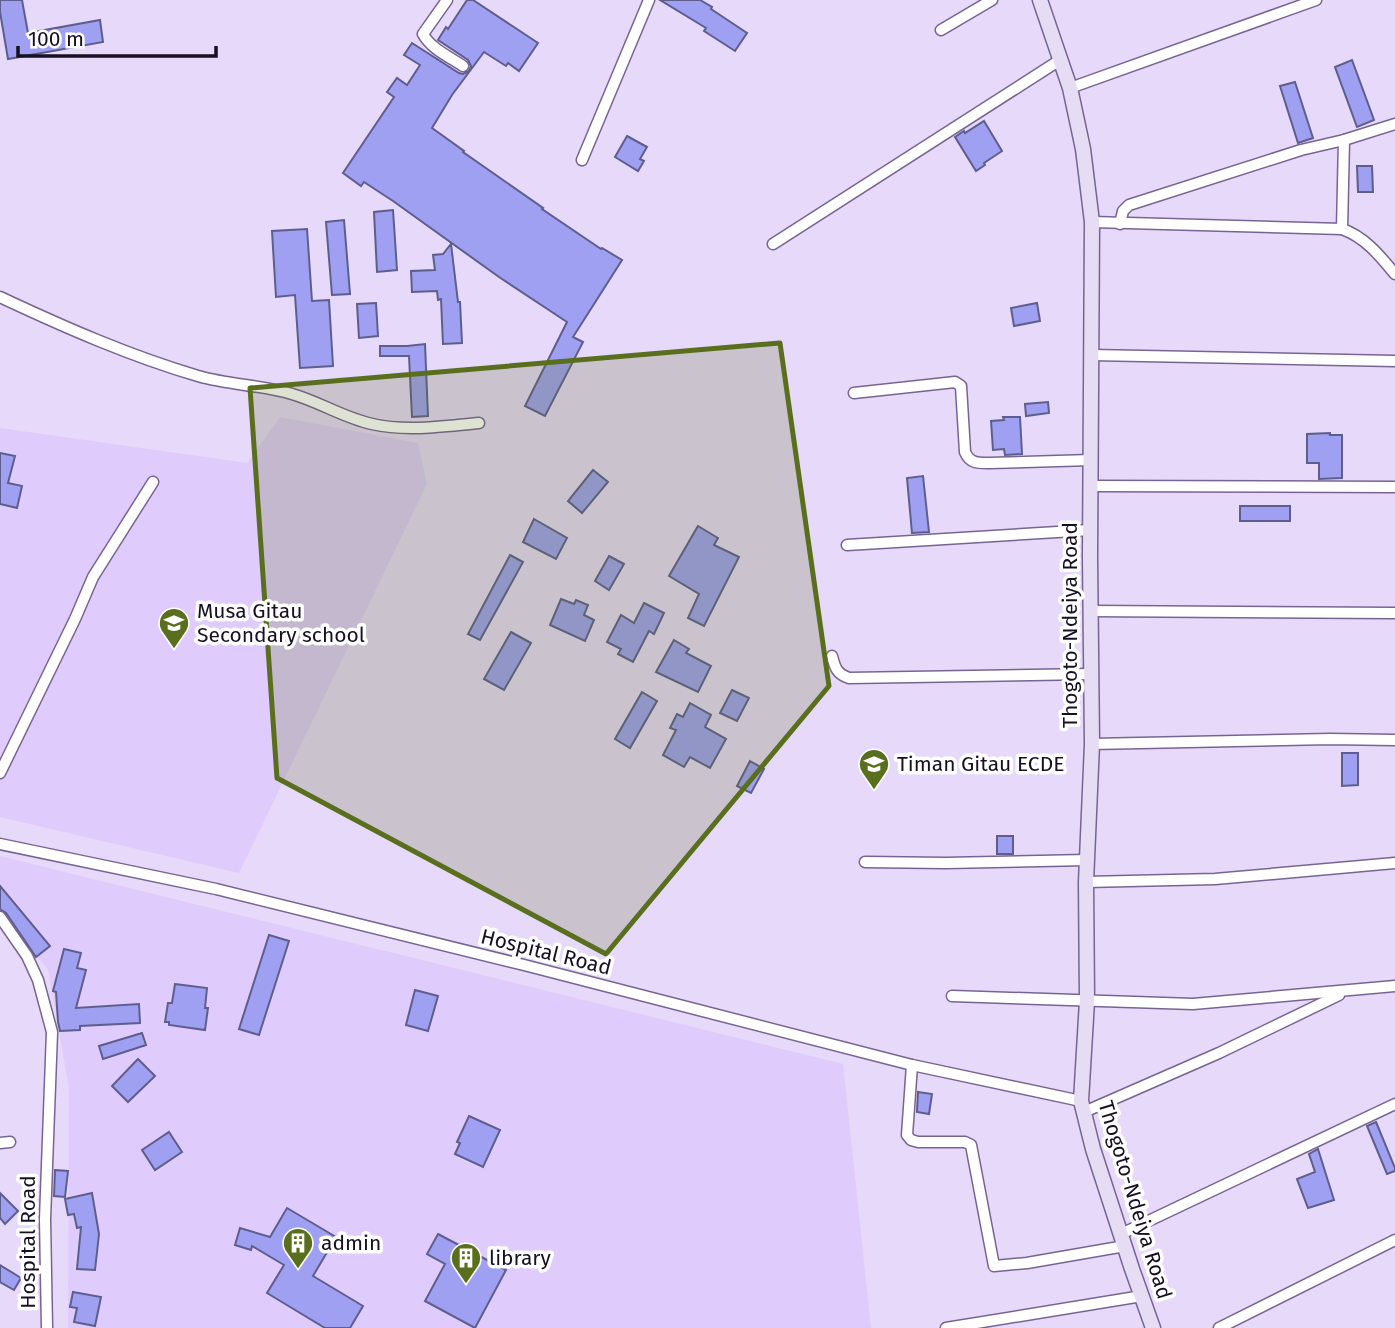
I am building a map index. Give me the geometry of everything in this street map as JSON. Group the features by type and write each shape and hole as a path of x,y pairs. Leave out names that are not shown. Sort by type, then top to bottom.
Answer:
{"main road":[{"name":"Thogoto-Ndeiya Road","path":"1040,0 1070,88 1083,149 1092,222 1092,744 1086,881 1087,1001 1082,1107 1093,1149 1153,1328"}],"street":[{"path":"447,0 423,34 432,46 463,66"},
{"path":"582,160 649,0"},
{"path":"941,30 992,0"},
{"path":"1070,88 1316,0"},
{"path":"773,243 1060,60"},
{"path":"1120,224 1123,211 1129,205 1301,150 1395,124"},
{"path":"1342,229 1344,139"},
{"path":"1092,222 1342,229 1366,242 1395,274"},
{"path":"0,297 71,330 200,377 293,395 370,424 390,428 418,428 479,423"},
{"path":"1091,355 1395,361"},
{"path":"854,393 955,382 961,386 965,452 971,461 990,463 1091,460"},
{"path":"0,773 93,576 153,482"},
{"path":"1090,486 1395,487"},
{"path":"847,545 1090,530"},
{"path":"1090,611 1395,613"},
{"path":"832,656 834,668 849,678 1090,674"},
{"path":"1092,744 1395,740"},
{"name":"Hospital Road","path":"0,844 216,889 1082,1107"},
{"path":"865,862 1087,860"},
{"path":"1086,881 1215,879 1395,863"},
{"name":"Hospital Road","path":"0,917 27,956 38,980 52,1032 45,1219 47,1328"},
{"path":"952,996 1194,1003 1395,986"},
{"path":"1082,1107 1219,1053 1348,991"},
{"path":"912,1065 907,1135 918,1142 965,1142 971,1145 994,1266 1027,1263 1123,1240 1395,1104"},
{"path":"1219,1328 1395,1240"},
{"path":"946,1328 1142,1296"}],"highlighted area":[{"path":"780,343 829,686 606,954 277,778 250,388"}],"shaded area":[{"name":"Musa Gitau Secondary school","path":"280,417 418,443 427,484 239,873 0,817 0,428 247,463"},
{"path":"0,856 843,1064 871,1328 68,1328 69,1088 48,969 0,913"}],"building":[{"path":"0,0 22,0 28,33 100,20 103,42 8,59"},
{"path":"467,0 473,0 538,43 519,71 484,52 452,95 432,128 542,209 622,260 573,337 583,342 545,416 525,406 567,322 393,201 364,182 361,186 343,173 394,97 387,92 397,78 407,85 420,65 404,55 412,43 459,73 469,71 471,66 468,60 438,40"},
{"path":"660,0 700,0 747,33 735,51 704,31 706,28"},
{"path":"1352,60 1374,120 1357,127 1335,67"},
{"path":"1295,82 1313,138 1298,143 1280,86"},
{"path":"984,121 1002,151 976,171 955,137"},
{"path":"627,136 647,147 640,159 644,161 638,171 615,157"},
{"path":"1357,166 1372,166 1373,192 1358,192"},
{"path":"393,210 397,270 377,272 374,212"},
{"path":"344,220 350,294 332,295 326,222"},
{"path":"307,229 312,301 329,300 333,366 300,368 295,295 276,297 272,231"},
{"path":"451,244 460,302 462,343 443,344 441,299 438,300 437,291 412,292 411,271 435,270 433,255 443,254"},
{"path":"376,303 378,336 359,338 357,304"},
{"path":"1037,303 1040,321 1014,326 1011,308"},
{"path":"425,344 428,416 412,417 409,356 380,356 380,346"},
{"path":"1048,402 1049,413 1026,416 1025,404"},
{"path":"1003,417 1020,417 1022,454 1005,455 1004,449 993,450 991,421 1004,420"},
{"path":"1307,434 1342,435 1342,478 1319,479 1319,463 1307,463"},
{"path":"0,453 15,456 8,483 22,486 17,508 0,504"},
{"path":"593,470 608,482 582,513 568,501"},
{"path":"923,476 929,532 912,533 907,478"},
{"path":"1240,506 1290,506 1290,521 1240,521"},
{"path":"534,519 567,538 556,559 523,542"},
{"path":"698,526 718,538 714,545 739,557 704,626 688,618 699,594 669,576"},
{"path":"510,555 523,562 480,640 468,634"},
{"path":"609,556 624,564 609,590 595,581"},
{"path":"561,599 574,604 576,600 588,605 584,615 594,620 585,641 550,625"},
{"path":"644,603 664,613 654,634 649,631 633,662 618,654 621,649 607,642 621,615 634,623"},
{"path":"511,632 531,643 504,690 484,679"},
{"path":"674,640 689,649 686,653 711,666 698,692 656,672"},
{"path":"732,690 749,698 737,721 720,713"},
{"path":"642,692 657,701 630,748 615,739"},
{"path":"690,703 711,715 705,727 726,739 710,768 690,757 684,767 663,755 676,730 670,728 677,714 683,717"},
{"path":"1342,753 1358,753 1358,785 1342,786"},
{"path":"750,761 764,769 751,793 737,786"},
{"path":"997,836 1013,836 1013,854 997,854"},
{"path":"0,886 50,946 36,957 6,913 0,909"},
{"path":"269,935 289,941 259,1035 239,1029"},
{"path":"64,949 81,953 77,968 86,970 76,1008 139,1004 140,1023 80,1026 80,1030 60,1031 56,992 53,991"},
{"path":"175,984 207,988 205,1030 169,1025 169,1022 165,1022"},
{"path":"415,990 438,996 428,1031 406,1025"},
{"path":"142,1033 146,1045 103,1059 99,1046"},
{"path":"138,1059 155,1076 128,1102 112,1086"},
{"path":"918,1092 932,1094 929,1114 917,1112"},
{"path":"469,1116 500,1130 483,1167 455,1154 460,1143 457,1142"},
{"path":"1376,1122 1395,1168 1395,1171 1387,1174 1367,1126"},
{"path":"169,1132 182,1152 155,1170 142,1150"},
{"path":"1318,1149 1334,1200 1308,1208 1297,1179 1315,1172 1309,1154"},
{"path":"55,1170 68,1171 65,1197 54,1196"},
{"path":"0,1193 18,1211 5,1224 0,1218"},
{"path":"92,1193 99,1234 95,1270 77,1269 81,1227 77,1228 74,1214 68,1215 65,1199"},
{"name":"admin","path":"287,1208 336,1237 313,1276 363,1306 350,1328 325,1328 267,1293 284,1265 252,1246 251,1250 235,1245 240,1228 270,1237"},
{"name":"library","path":"438,1234 506,1270 475,1328 425,1301 445,1264 427,1254"},
{"path":"0,1265 21,1278 14,1290 0,1282"},
{"path":"73,1292 101,1297 95,1326 74,1322 77,1308 70,1307"}],"place":[{"name":"Musa Gitau Secondary school","path":"174,650"},
{"name":"Timan Gitau ECDE","path":"874,791"},
{"name":"admin","path":"298,1270"},
{"name":"library","path":"466,1285"}]}
